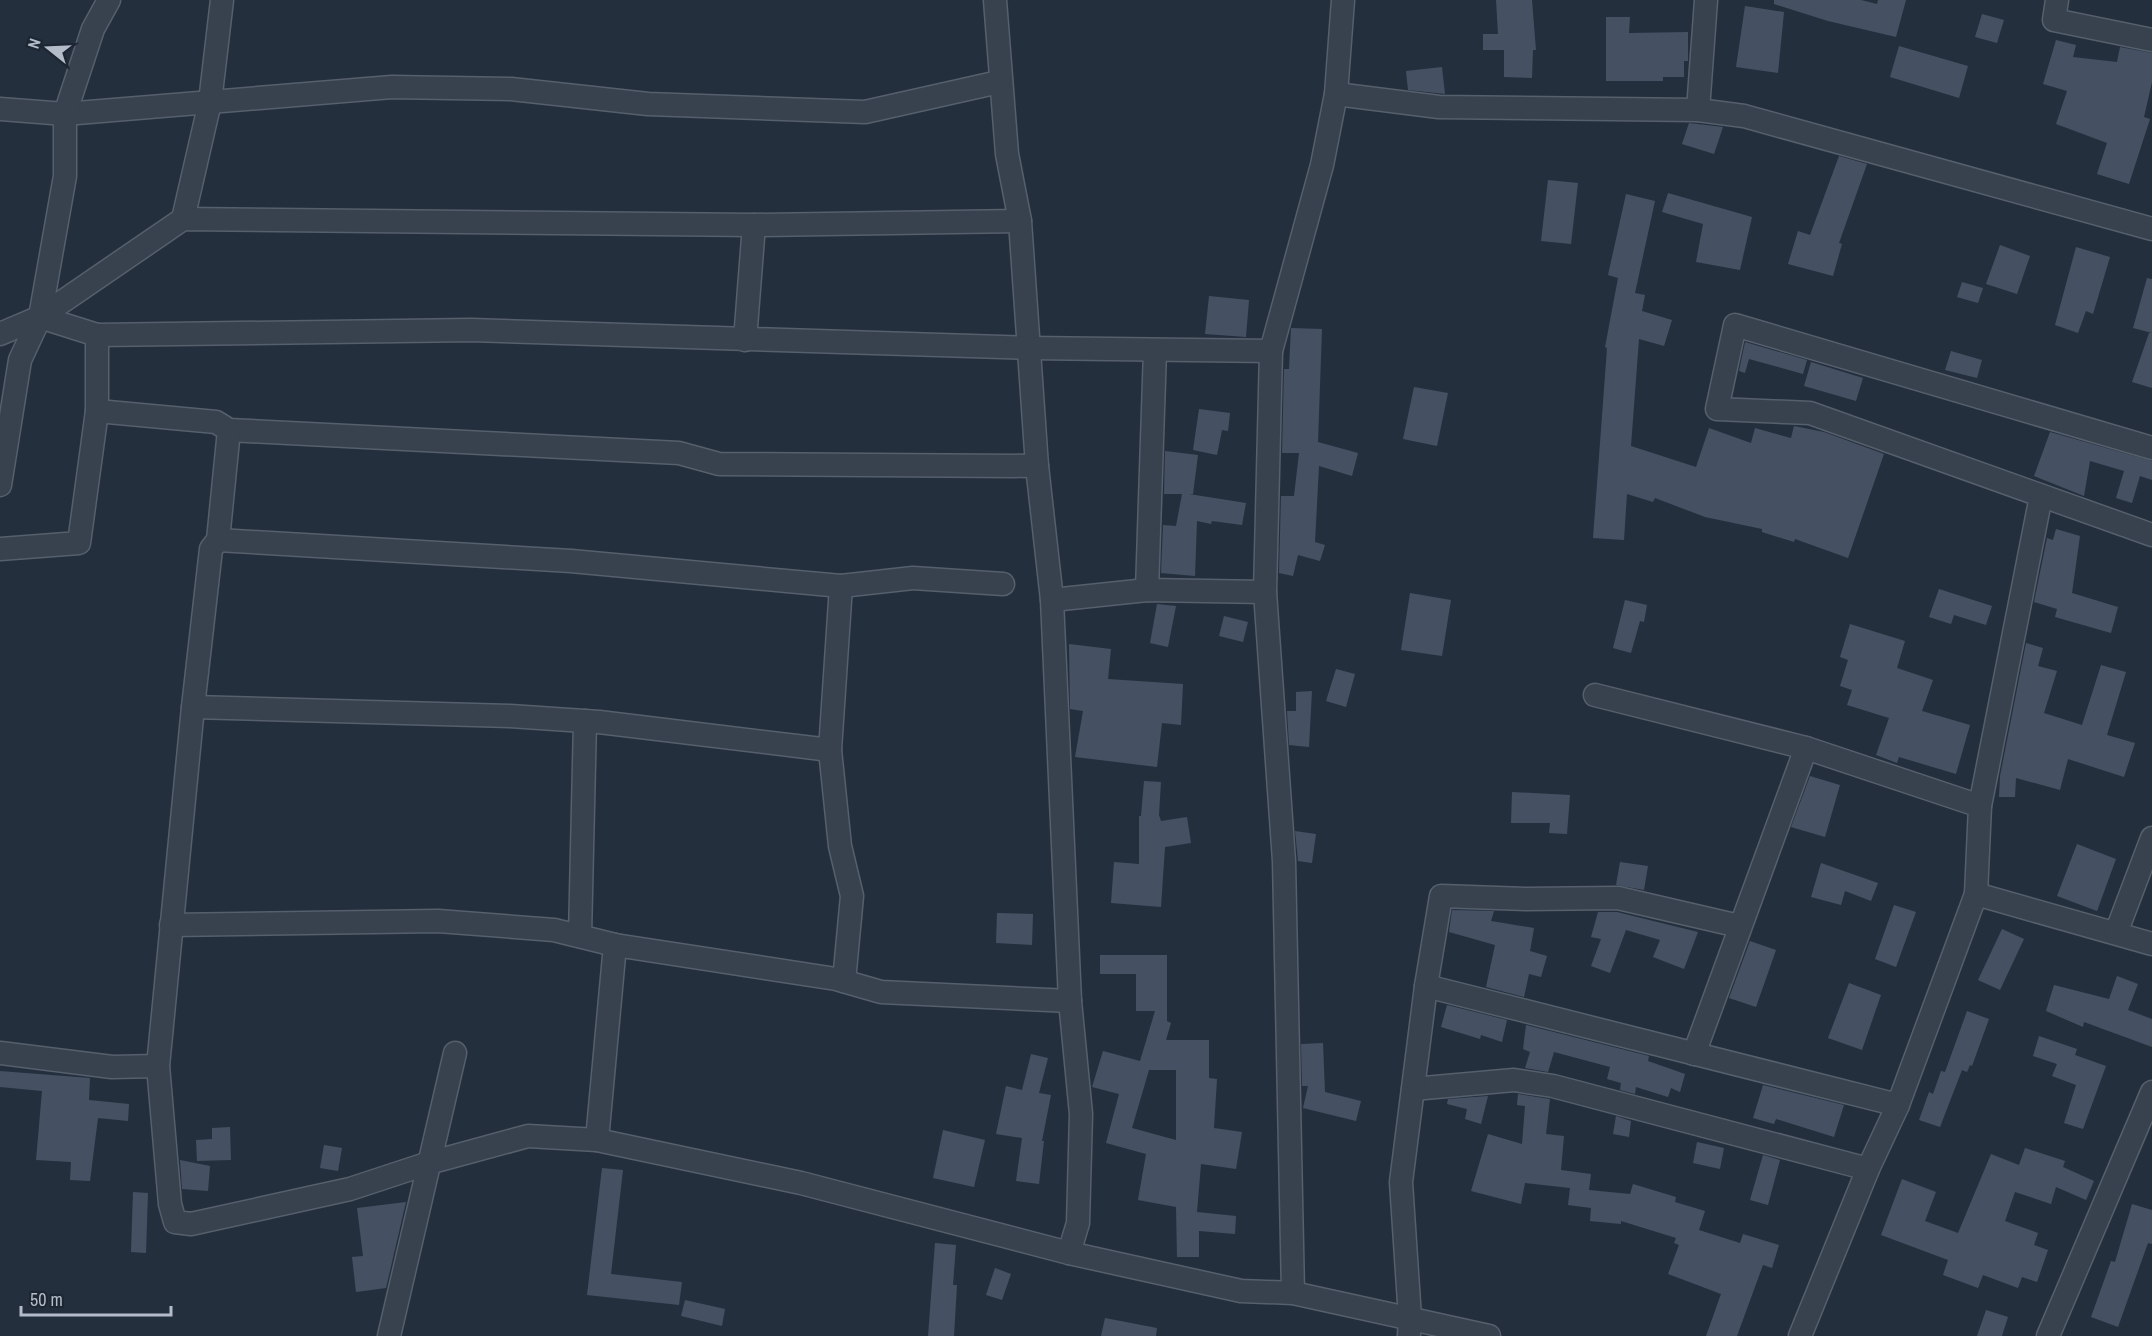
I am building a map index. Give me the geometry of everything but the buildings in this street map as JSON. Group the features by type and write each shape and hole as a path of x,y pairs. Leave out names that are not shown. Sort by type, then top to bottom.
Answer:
{"street":[{"path":"0,486 20,360 40,317 65,176 65,114 93,28 109,0"},
{"path":"183,219 210,102 222,0"},
{"path":"994,0 999,82 1007,154 1020,221 1037,466 1052,600 1070,1002 1081,1114 1078,1223 1069,1253"},
{"path":"1293,1293 1284,861 1265,592 1271,351 1322,165 1336,94 1342,0"},
{"path":"1698,110 1706,0"},
{"path":"2057,0 2054,20 2152,40"},
{"path":"0,109 65,114 392,87 487,88 648,104 865,112 999,82"},
{"path":"1336,94 1439,107 1698,110 1744,116 2152,230"},
{"path":"0,334 40,317 183,219 754,225 1020,221"},
{"path":"745,340 754,225"},
{"path":"40,317 98,336 471,330 1030,348 1271,351"},
{"path":"2152,448 1735,324 1717,409 1810,412 2152,535"},
{"path":"0,549 79,543 97,411 98,336"},
{"path":"1147,590 1155,350"},
{"path":"97,411 216,422 229,430 679,453 719,464 1037,466"},
{"path":"229,430 218,540 211,549 193,707 158,1066 170,1204 175,1222 191,1224 350,1189 429,1163 528,1136 597,1140 801,1183 1069,1253 1241,1291 1293,1293 1409,1327 1489,1336"},
{"path":"1800,1336 1868,1168 1898,1105 1976,894 1980,806 2041,496"},
{"path":"218,540 571,561 841,586 913,578 1003,584"},
{"path":"841,586 830,750 840,846 852,896 844,981"},
{"path":"1052,600 1147,590 1265,592"},
{"path":"1595,695 1806,748 1980,806"},
{"path":"193,707 585,721 830,750"},
{"path":"580,936 585,721"},
{"path":"1694,1054 1806,748"},
{"path":"2116,933 2152,837"},
{"path":"1976,894 2152,945"},
{"path":"1409,1327 1401,1182 1426,987 1441,896 1618,898 1739,926"},
{"path":"171,925 438,921 554,930 615,945 844,981 881,992 1070,1002"},
{"path":"597,1140 615,945"},
{"path":"1426,987 1898,1105"},
{"path":"0,1053 112,1067 158,1066"},
{"path":"389,1336 455,1053"},
{"path":"1413,1089 1514,1080 1553,1086 1868,1168"},
{"path":"2048,1336 2152,1092"}]}
